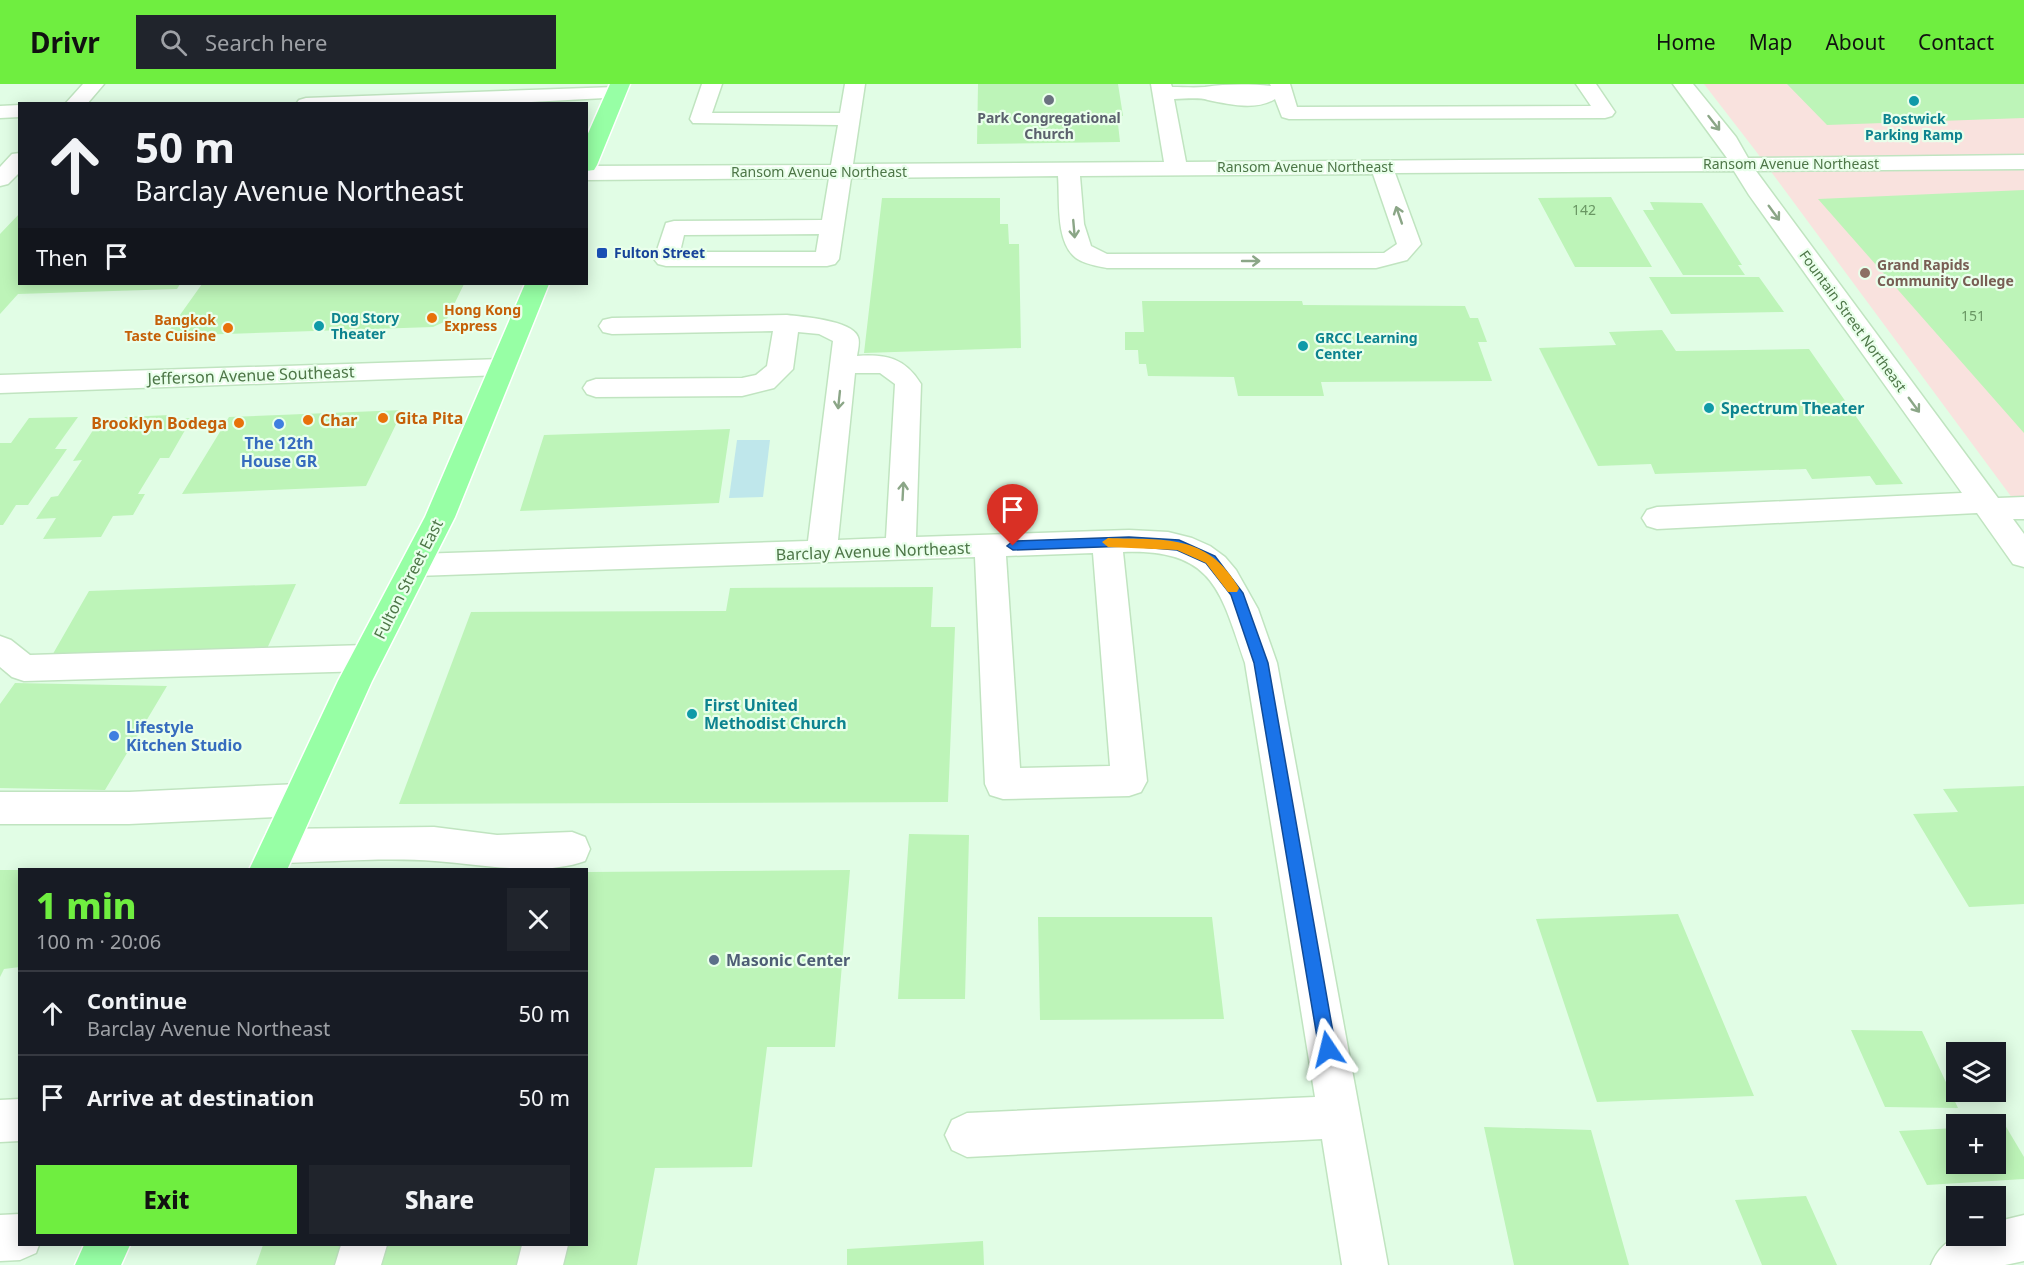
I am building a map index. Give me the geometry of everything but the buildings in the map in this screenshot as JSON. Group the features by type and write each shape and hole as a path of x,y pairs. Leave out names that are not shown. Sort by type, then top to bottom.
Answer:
{"main road":[{"path":"588,160 618,88"},
{"name":"Fulton Street East","path":"274,858 367,658 440,517 537,285"},
{"path":"98,1265 107,1246"}],"street":[{"path":"77,102 94,84"},
{"path":"325,102 338,84"},
{"path":"712,84 700,119 849,119"},
{"path":"832,227 674,228 666,259 827,259 855,84"},
{"path":"1176,168 1162,88 1210,93 1222,98 1261,99 1278,90 1289,113 1605,112 1586,84"},
{"name":"Fountain Street Northeast","path":"1683,84 1728,141 1757,190 2024,556"},
{"path":"344,102 618,88"},
{"path":"0,112 18,111"},
{"path":"0,179 18,161"},
{"name":"Ransom Avenue Northeast","path":"588,172 1069,171 1176,168 2024,162"},
{"path":"1069,171 1075,239 1082,250 1093,257 1107,261 1376,261 1392,259 1403,253 1409,244 1382,167"},
{"path":"596,388 742,387 765,382 780,369 787,323"},
{"path":"612,326 787,323 825,327 846,338 822,552"},
{"path":"843,365 882,364 902,372 908,384 900,550"},
{"name":"Jefferson Avenue Southeast","path":"0,384 502,367"},
{"path":"1658,518 1987,505 2024,508"},
{"path":"990,546 1003,784 1129,781 1107,542"},
{"name":"Barclay Avenue Northeast","path":"416,565 1107,542 1179,545 1210,560 1237,593 1261,663 1365,1265"},
{"path":"0,649 24,668 367,658"},
{"path":"0,808 129,808 299,800"},
{"path":"274,858 434,844 497,852 572,849"},
{"path":"967,1135 1339,1117"},
{"path":"0,1121 18,1120"},
{"path":"0,1238 18,1237"},
{"path":"1954,1265 1984,1247 2024,1239"},
{"path":"358,1265 364,1246"},
{"path":"540,1265 545,1246"}],"shaded area":[{"name":"Grand Rapids Community College","path":"1704,84 2024,84 2024,514 1755,150"},
{"path":"737,440 770,440 763,497 729,498"}],"slow traffic":[{"path":"1108,542 1129,541 1179,545 1210,560 1233,588"}],"place":[{"name":"Park Congregational Church","path":"1049,100"},
{"name":"Bostwick Parking Ramp","path":"1914,101"},
{"name":"Fulton Street","path":"602,253"},
{"name":"Grand Rapids Community College","path":"1865,273"},
{"name":"Hong Kong Express","path":"432,318"},
{"name":"Dog Story Theater","path":"319,326"},
{"name":"Bangkok Taste Cuisine","path":"228,328"},
{"name":"GRCC Learning Center","path":"1303,346"},
{"name":"Spectrum Theater","path":"1709,408"},
{"name":"Gita Pita","path":"383,418"},
{"name":"Char","path":"308,420"},
{"name":"Brooklyn Bodega","path":"239,423"},
{"name":"The 12th House GR","path":"279,424"},
{"name":"First United Methodist Church","path":"692,714"},
{"name":"Lifestyle Kitchen Studio","path":"114,736"},
{"name":"Masonic Center","path":"714,960"}],"route":[{"path":"1013,546 1129,541 1179,545 1210,560 1237,593 1261,663 1328,1049"}]}
